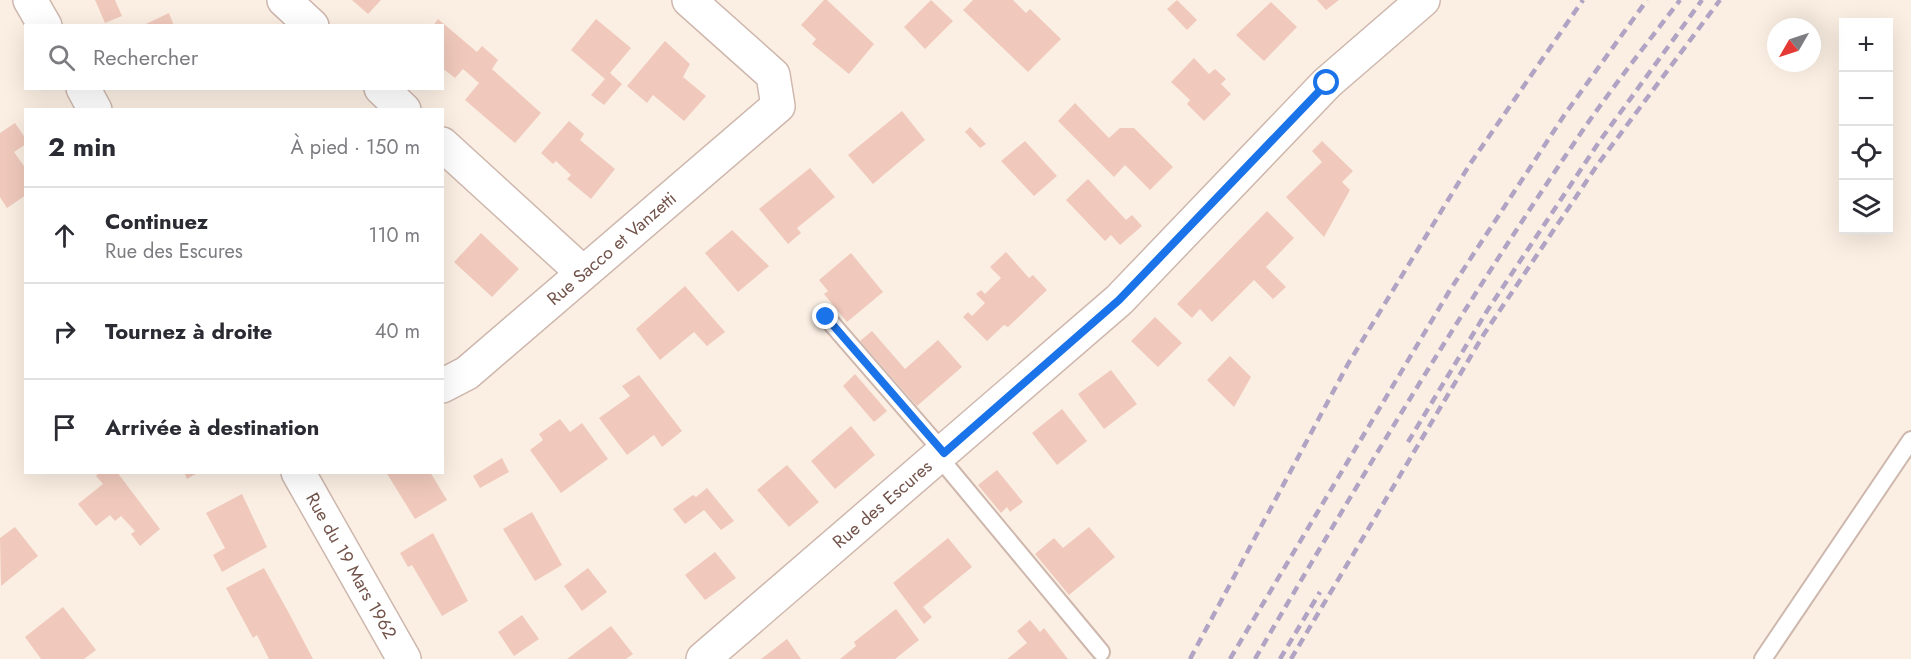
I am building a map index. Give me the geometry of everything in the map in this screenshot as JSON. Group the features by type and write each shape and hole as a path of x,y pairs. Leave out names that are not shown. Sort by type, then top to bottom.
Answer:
{"street":[{"path":"30,0 44,24"},
{"path":"284,0 310,24"},
{"name":"Rue Sacco et Vanzetti","path":"444,385 467,373 778,106 773,75 689,0"},
{"name":"Rue des Escures","path":"703,659 1119,300 1327,83 1423,0"},
{"path":"84,90 94,108"},
{"path":"383,90 402,108"},
{"path":"444,146 582,272"},
{"name":"Rue du 19 Mars 1962","path":"299,474 404,659"}],"lane":[{"path":"826,317 942,455 1101,652"},
{"path":"1763,659 1911,440"}],"building":[{"path":"95,0 115,0 122,16 105,23"},
{"path":"352,0 381,0 368,14"},
{"path":"824,0 827,0 874,44 849,74 812,44 816,39 801,25"},
{"path":"931,0 953,21 925,49 904,27"},
{"path":"973,0 1013,0 1026,13 1030,9 1061,39 1028,72 963,10"},
{"path":"1177,0 1197,20 1187,30 1167,9"},
{"path":"1317,0 1339,0 1326,10"},
{"path":"1271,2 1297,27 1264,61 1236,35"},
{"path":"169,13 173,24 146,24"},
{"path":"438,19 444,24 434,24"},
{"path":"596,19 631,48 610,73 622,84 604,105 591,95 605,79 571,50"},
{"path":"444,24 477,52 482,46 498,60 492,69 541,113 515,143 465,100 479,83 463,69 455,78 444,70"},
{"path":"665,41 690,64 683,77 706,96 684,121 653,95 647,103 627,86"},
{"path":"1194,58 1209,74 1215,69 1226,79 1221,84 1231,94 1204,121 1187,104 1190,100 1171,82"},
{"path":"1075,103 1109,138 1120,128 1134,128 1173,167 1150,190 1125,165 1114,177 1058,121"},
{"path":"902,111 925,140 873,184 848,155"},
{"path":"569,121 584,134 580,140 615,169 591,199 567,179 571,175 556,161 553,164 541,153"},
{"path":"15,123 24,136 24,145 14,152 24,166 24,196 7,208 0,197 0,133"},
{"path":"970,127 986,144 980,148 965,132"},
{"path":"1025,141 1057,176 1034,196 1001,161"},
{"path":"1322,141 1353,171 1342,182 1350,190 1324,237 1286,197 1322,162 1312,151"},
{"path":"810,168 835,197 797,228 801,233 788,244 759,209"},
{"path":"1088,179 1126,220 1132,215 1142,226 1120,245 1111,235 1105,241 1066,200"},
{"path":"1267,211 1294,238 1266,267 1286,287 1273,299 1254,280 1212,322 1200,309 1192,318 1177,304"},
{"path":"732,230 769,266 738,292 705,253"},
{"path":"481,233 519,269 492,297 454,262"},
{"path":"1006,252 1029,278 1033,275 1047,290 1008,327 1004,325 987,341 963,317 968,312 972,316 985,303 976,294 981,290 985,294 1001,278 990,267"},
{"path":"851,253 883,292 847,322 824,294 828,291 819,280"},
{"path":"685,286 725,332 707,346 694,332 660,360 636,329"},
{"path":"1155,317 1182,343 1158,367 1131,341"},
{"path":"872,331 905,369 938,340 962,367 917,406 860,341"},
{"path":"1230,356 1251,377 1234,407 1207,380"},
{"path":"1111,370 1137,404 1104,429 1078,394"},
{"path":"855,374 887,411 874,422 843,386"},
{"path":"639,375 682,431 662,447 654,435 627,455 599,418 630,396 622,386"},
{"path":"1062,409 1087,441 1057,465 1032,433"},
{"path":"560,419 570,432 582,423 608,459 561,493 530,450 543,440 539,434"},
{"path":"851,426 875,455 835,489 811,461"},
{"path":"502,458 509,472 480,488 473,476"},
{"path":"787,465 819,502 789,527 757,490"},
{"path":"997,470 1023,502 1010,512 1007,507 1001,513 978,485"},
{"path":"98,474 119,474 160,529 140,546 131,534 135,531 121,516 115,521 110,515 96,526 78,504 103,484 96,476"},
{"path":"185,474 196,474 187,479"},
{"path":"387,474 431,474 447,500 415,519"},
{"path":"707,488 734,521 721,530 704,510 685,524 673,509 693,495 696,497"},
{"path":"242,494 267,547 222,572 213,555 225,548 206,513"},
{"path":"532,512 562,565 535,581 503,529"},
{"path":"15,527 38,556 1,586 0,538"},
{"path":"1089,527 1115,557 1069,595 1035,554 1054,538 1063,548"},
{"path":"433,533 468,601 442,616 412,565 408,567 400,553"},
{"path":"948,538 972,567 923,607 932,617 924,624 893,583"},
{"path":"715,552 736,578 705,600 685,575"},
{"path":"264,568 313,659 269,659 257,635 253,638 226,588"},
{"path":"588,568 607,592 582,611 564,586"},
{"path":"63,607 96,650 84,659 41,659 25,637"},
{"path":"896,609 919,640 895,659 840,659 856,646 854,642"},
{"path":"522,615 539,639 514,656 498,632"},
{"path":"1030,620 1040,632 1044,628 1068,659 1007,659 1027,643 1017,631"},
{"path":"611,626 633,654 626,659 567,659"},
{"path":"787,639 801,659 761,659"}],"railway":[{"path":"1190,659 1348,364 1470,164 1583,0"},
{"path":"1230,659 1450,290 1565,114 1647,0"},
{"path":"1255,659 1374,457 1498,258 1585,127 1680,0"},
{"path":"1408,442 1487,311 1599,142 1702,0"},
{"path":"1291,659 1484,334 1598,164 1720,0"},
{"path":"1280,659 1320,592"}],"route":[{"path":"826,317 944,453 1119,300 1327,83"}]}
